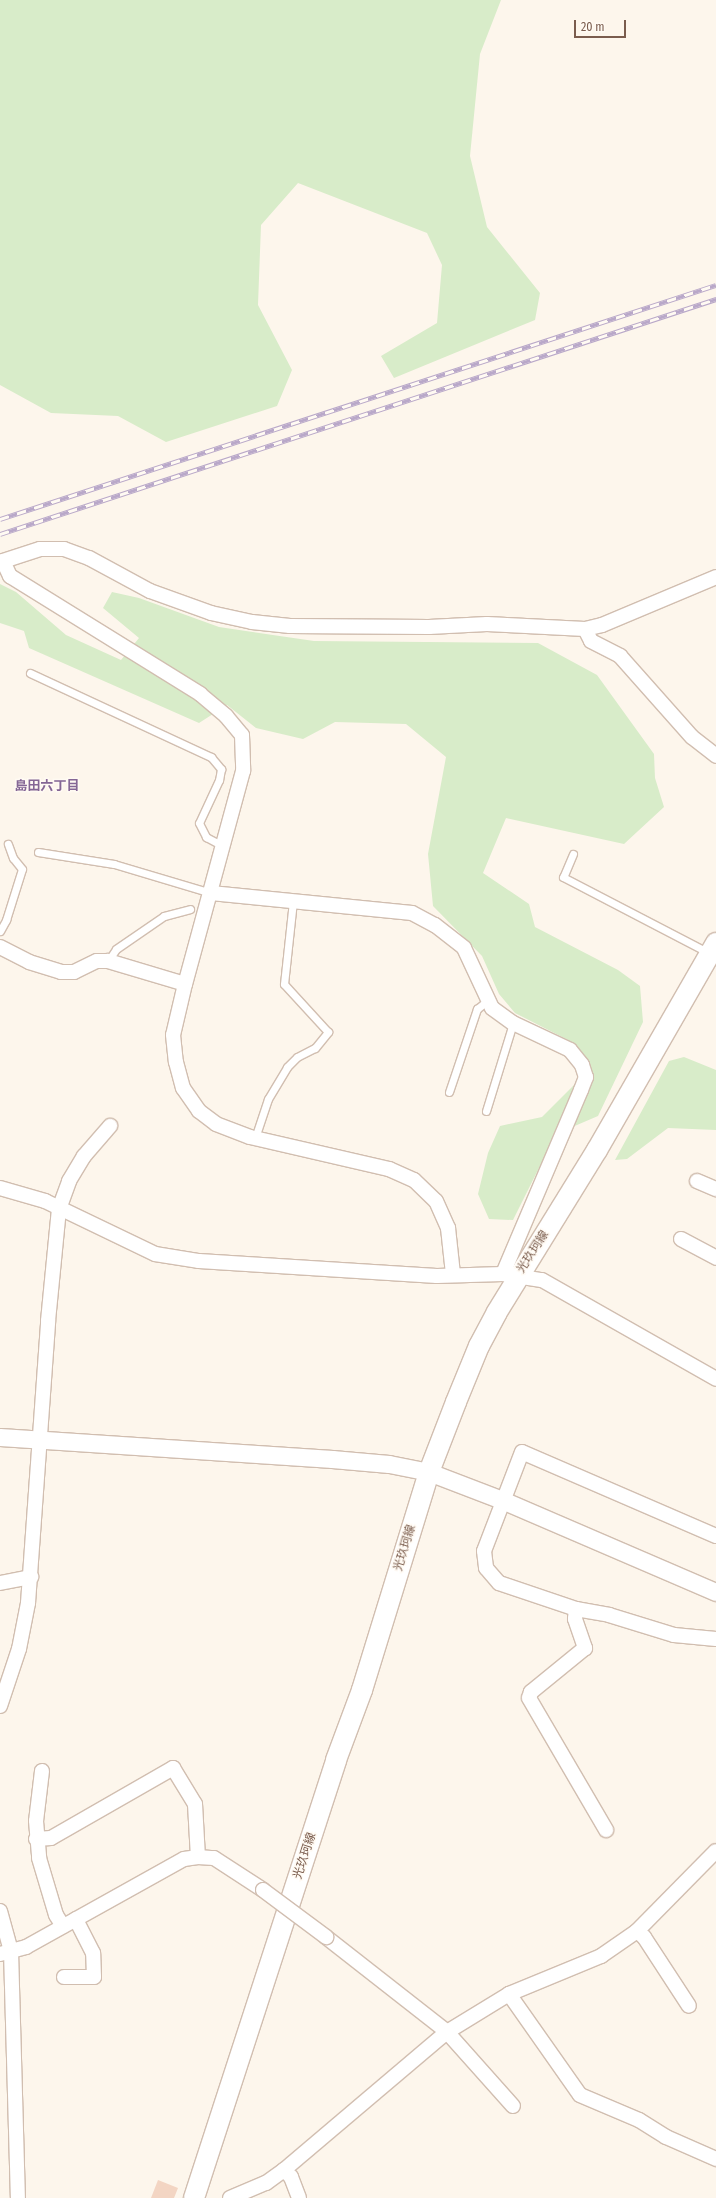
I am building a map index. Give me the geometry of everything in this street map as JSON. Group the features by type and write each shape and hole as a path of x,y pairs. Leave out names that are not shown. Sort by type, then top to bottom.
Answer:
{"main road":[{"name":"光玖珂線","path":"194,2198 336,1760 362,1690 429,1472 479,1346 510,1274 597,1150 713,948"}],"street":[{"path":"453,1274 448,1228 436,1201 414,1180 389,1168 255,1138 216,1124 199,1111 183,1088 176,1062 173,1035 185,984 243,771 242,735 200,694 10,576 1,561 40,549 64,549 89,558 150,591 212,613 252,622 290,626 429,627 486,624 585,629 602,625 716,577"},
{"path":"585,629 591,641 620,656 692,737 716,756"},
{"path":"210,893 412,913 435,925 464,948 492,1008 513,1023 570,1050 582,1065 586,1077 510,1274"},
{"path":"0,947 29,962 61,972 74,972 97,961 108,961 185,984"},
{"path":"0,1706 19,1649 31,1577 40,1440 59,1210 68,1181 84,1156 110,1126"},
{"path":"697,1181 716,1189"},
{"path":"0,1188 45,1200 59,1210 154,1254 199,1260 421,1275 510,1274 542,1280 716,1379"},
{"path":"681,1240 716,1258"},
{"path":"0,1437 390,1464 429,1472 502,1500 716,1592"},
{"path":"716,1536 522,1452 502,1500 484,1551 486,1568 499,1583 576,1609 609,1615 674,1634 716,1639"},
{"path":"0,1583 31,1577"},
{"path":"576,1609 575,1619 585,1648 531,1692 529,1698 606,1830"},
{"path":"36,1839 51,1838 173,1768 195,1804 198,1857"},
{"path":"42,1771 36,1839 39,1858 56,1915 63,1926"},
{"path":"230,2198 266,2183 284,2170 447,2032 509,1994 601,1956 637,1931 716,1851"},
{"path":"6,1952 26,1946 184,1859 198,1857 214,1858 263,1890 326,1937 447,2032 513,2106"},
{"path":"0,1911 6,1952 18,2198"},
{"path":"64,1977 94,1977 93,1953 76,1919"},
{"path":"637,1931 644,1937 689,2006"},
{"path":"509,1994 580,2095 639,2120 666,2137 716,2159"},
{"path":"284,2170 292,2177 299,2198"}],"lane":[{"path":"30,673 210,757 221,769 219,780 200,823 206,837 223,846"},
{"path":"0,931 6,920 22,869 13,858 8,844"},
{"path":"38,852 114,864 210,893"},
{"path":"573,854 563,877 713,948"},
{"path":"255,1138 268,1099 287,1067 297,1057 314,1048 328,1032 284,984 293,901"},
{"path":"108,961 116,949 164,916 190,909"},
{"path":"449,1092 477,1009 488,1000"},
{"path":"486,1111 513,1023"}],"green space":[{"path":"0,0 501,0 480,54 470,156 487,227 540,293 535,320 394,378 381,356 437,323 442,265 427,233 298,183 261,225 258,305 292,370 277,406 166,442 118,416 51,413 0,385"},
{"path":"0,584 16,592 66,635 121,660 139,638 103,608 112,592 139,598 219,627 314,641 538,643 597,675 654,754 655,778 664,807 624,844 506,818 483,873 529,904 535,927 618,970 640,986 643,1022 598,1116 556,1134 513,1220 489,1219 478,1194 488,1153 500,1126 542,1117 576,1083 586,1058 568,1040 515,1013 499,994 482,956 433,906 428,854 446,757 406,724 335,722 303,739 256,728 227,705 199,723 29,648 24,631 0,623"},
{"path":"684,1057 716,1070 716,1130 668,1128 627,1159 615,1160 669,1061"}],"building":[{"path":"158,2180 178,2188 174,2198 151,2198"}],"railway":[{"path":"0,519 716,285"},
{"path":"0,534 716,299"}],"district":[{"name":"島田六丁目","path":"47,786"}]}
